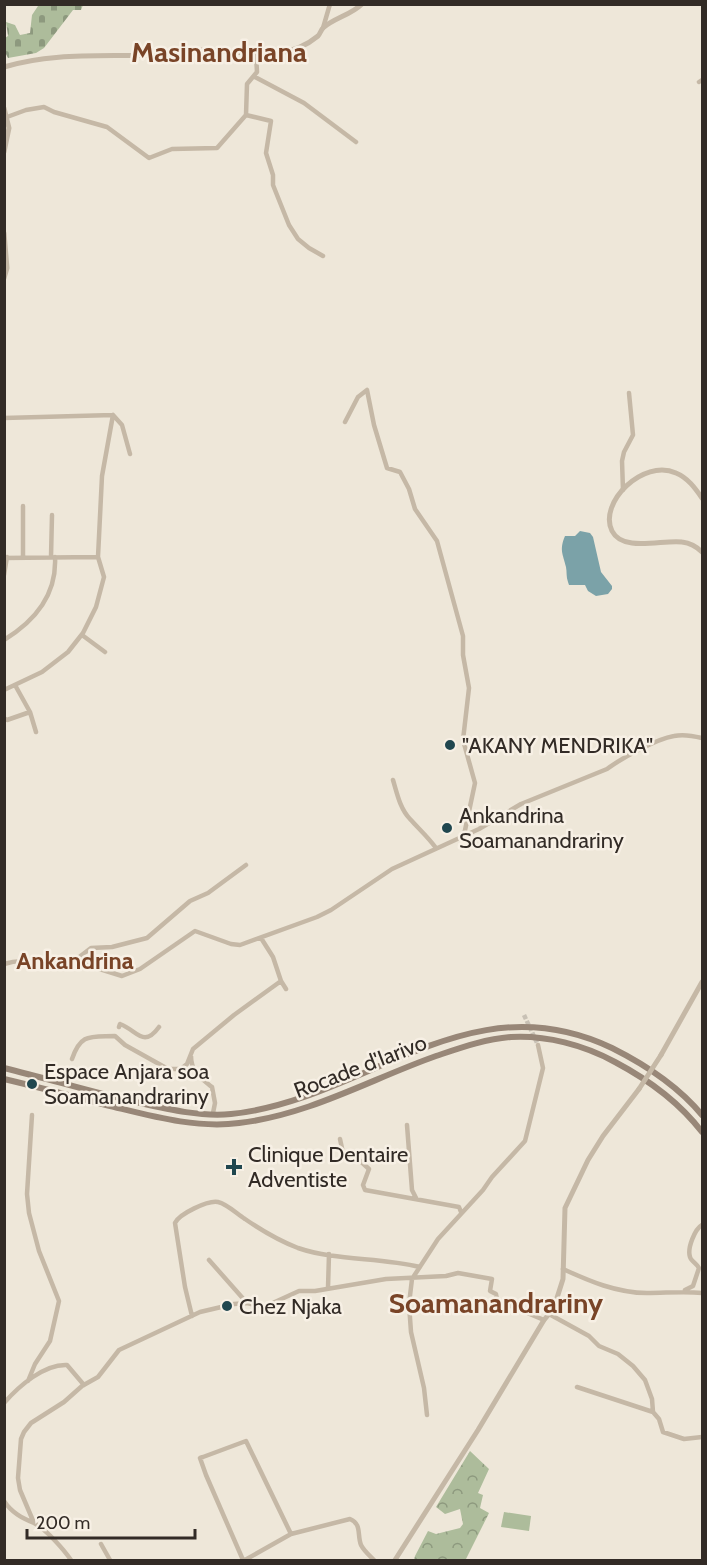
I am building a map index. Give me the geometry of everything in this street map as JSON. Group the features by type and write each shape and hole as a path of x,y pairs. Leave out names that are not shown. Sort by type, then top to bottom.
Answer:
{"main road":[{"name":"Rocade d'Iarivo","path":"4,1068 164,1108 213,1113 251,1111 314,1094 442,1041 484,1030 513,1026 555,1029 603,1044 632,1058 663,1078 684,1095 702,1115"},
{"name":"Rocade d'Iarivo","path":"4,1079 176,1121 237,1124 274,1117 312,1106 391,1073 461,1048 494,1039 528,1037 567,1043 591,1050 629,1070 672,1100 702,1132"}],"street":[{"path":"4,67 58,56 161,55 198,50 271,55 287,51 319,35 330,4"},
{"path":"323,28 356,10 362,4"},
{"path":"7,117 26,110 44,107 54,112 107,126 149,158 171,149 217,148 246,115 247,84 257,72 256,55"},
{"path":"255,77 304,103 356,142"},
{"path":"4,108 9,128 4,152"},
{"path":"246,115 271,121 266,153 273,175 273,185 289,225 298,239 323,256"},
{"path":"4,233 6,274 4,278"},
{"path":"345,422 358,397 367,390 387,468 400,472 415,508 437,541 443,559 463,636 464,664 468,676 468,700 463,733 475,783 464,835"},
{"path":"622,490 622,461 633,435 629,393"},
{"path":"4,418 113,415 123,426 130,454"},
{"path":"4,690 42,672 68,652 89,623 104,583 104,573 98,558 102,476 113,415"},
{"path":"702,498 688,480 675,472 656,469 634,478 622,490 614,503 610,518 611,530 620,539 629,543 683,542 702,552"},
{"path":"23,506 23,557"},
{"path":"4,640 29,622 46,600 54,579 52,515"},
{"path":"4,575 6,557 98,558"},
{"path":"82,635 105,652"},
{"path":"15,686 30,712 36,732"},
{"path":"4,718 7,720 30,712"},
{"path":"74,961 122,976 140,969 195,931 240,945 261,938 332,910 392,869 479,829 521,804 607,769 618,761 662,740 675,735 702,738"},
{"path":"393,780 399,801 409,818 425,833 436,848"},
{"path":"4,964 31,960 60,964 74,961 91,948 112,947 147,938 190,901 208,893 246,865"},
{"path":"261,938 273,957 286,989"},
{"path":"72,1059 78,1044 91,1037 115,1036 125,1045 168,1069 181,1069 187,1064 193,1049 234,1015 281,981"},
{"path":"395,1560 467,1448 549,1314 552,1304 556,1302 563,1279 565,1208 588,1160 661,1056 702,982"},
{"path":"119,1027 120,1024 124,1025 138,1036 146,1037 154,1034 159,1027"},
{"path":"427,1414 424,1388 411,1332 409,1304 412,1279 438,1239 525,1142 543,1068 538,1045"},
{"path":"191,1053 191,1065 196,1074 213,1087 215,1103 213,1113"},
{"path":"28,1381 35,1364 50,1341 59,1301 39,1251 29,1213 27,1187 32,1115"},
{"path":"407,1125 412,1190 416,1198"},
{"path":"340,1139 343,1153 358,1159 369,1170 363,1185 365,1190 459,1207 462,1209 461,1214"},
{"path":"192,1316 175,1223 179,1216 188,1211 215,1202 220,1202 246,1220 289,1244 305,1250 420,1267"},
{"path":"679,1292 691,1288 696,1277 699,1265 691,1259 690,1255 694,1232 702,1225"},
{"path":"328,1288 329,1254"},
{"path":"209,1260 247,1303"},
{"path":"562,1268 591,1282 621,1290 645,1293 702,1293"},
{"path":"71,1560 55,1541 34,1523 20,1490 18,1478 21,1439 31,1424 103,1372 119,1350 192,1316 227,1305 247,1303 264,1307 293,1293 386,1279 446,1276 463,1272 492,1279 490,1292 496,1294 497,1300 544,1320"},
{"path":"549,1314 589,1336 599,1346 618,1354 633,1366 645,1380 649,1389 652,1412"},
{"path":"4,1403 28,1381 53,1367 64,1365 70,1368 84,1385"},
{"path":"577,1387 652,1412 659,1419 663,1432 684,1439 702,1437"},
{"path":"291,1534 246,1441 200,1458 244,1560 291,1534 353,1520 360,1532 361,1545 374,1560"},
{"path":"4,1501 9,1509 28,1522 34,1523"},
{"path":"101,1544 110,1560"}],"green space":[{"path":"37,5 83,5 81,10 73,10 44,48 36,53 8,58 5,52 5,38 8,36 6,22 15,25 20,35 30,33 32,15"},
{"path":"470,1451 489,1469 478,1493 483,1495 480,1508 489,1513 466,1559 470,1560 414,1560 428,1531 436,1534 460,1528 463,1524 460,1509 445,1514 436,1507"},
{"path":"504,1512 531,1516 529,1531 501,1527"}],"water":[{"path":"580,531 590,533 593,537 601,572 612,586 608,594 596,596 588,591 585,585 569,585 562,545 565,536 575,536"}],"tunnel":[{"path":"524,1015 538,1045"}],"place":[{"name":"\"AKANY MENDRIKA\"","path":"450,745"},
{"name":"Ankandrina Soamanandrariny","path":"447,828"},
{"name":"Espace Anjara soa Soamanandrariny","path":"32,1084"},
{"name":"Clinique Dentaire Adventiste","path":"234,1167"},
{"name":"Chez Njaka","path":"227,1306"}],"district":[{"name":"Masinandriana","path":"219,52"},
{"name":"Ankandrina","path":"75,961"},
{"name":"Soamanandrariny","path":"496,1303"}]}
